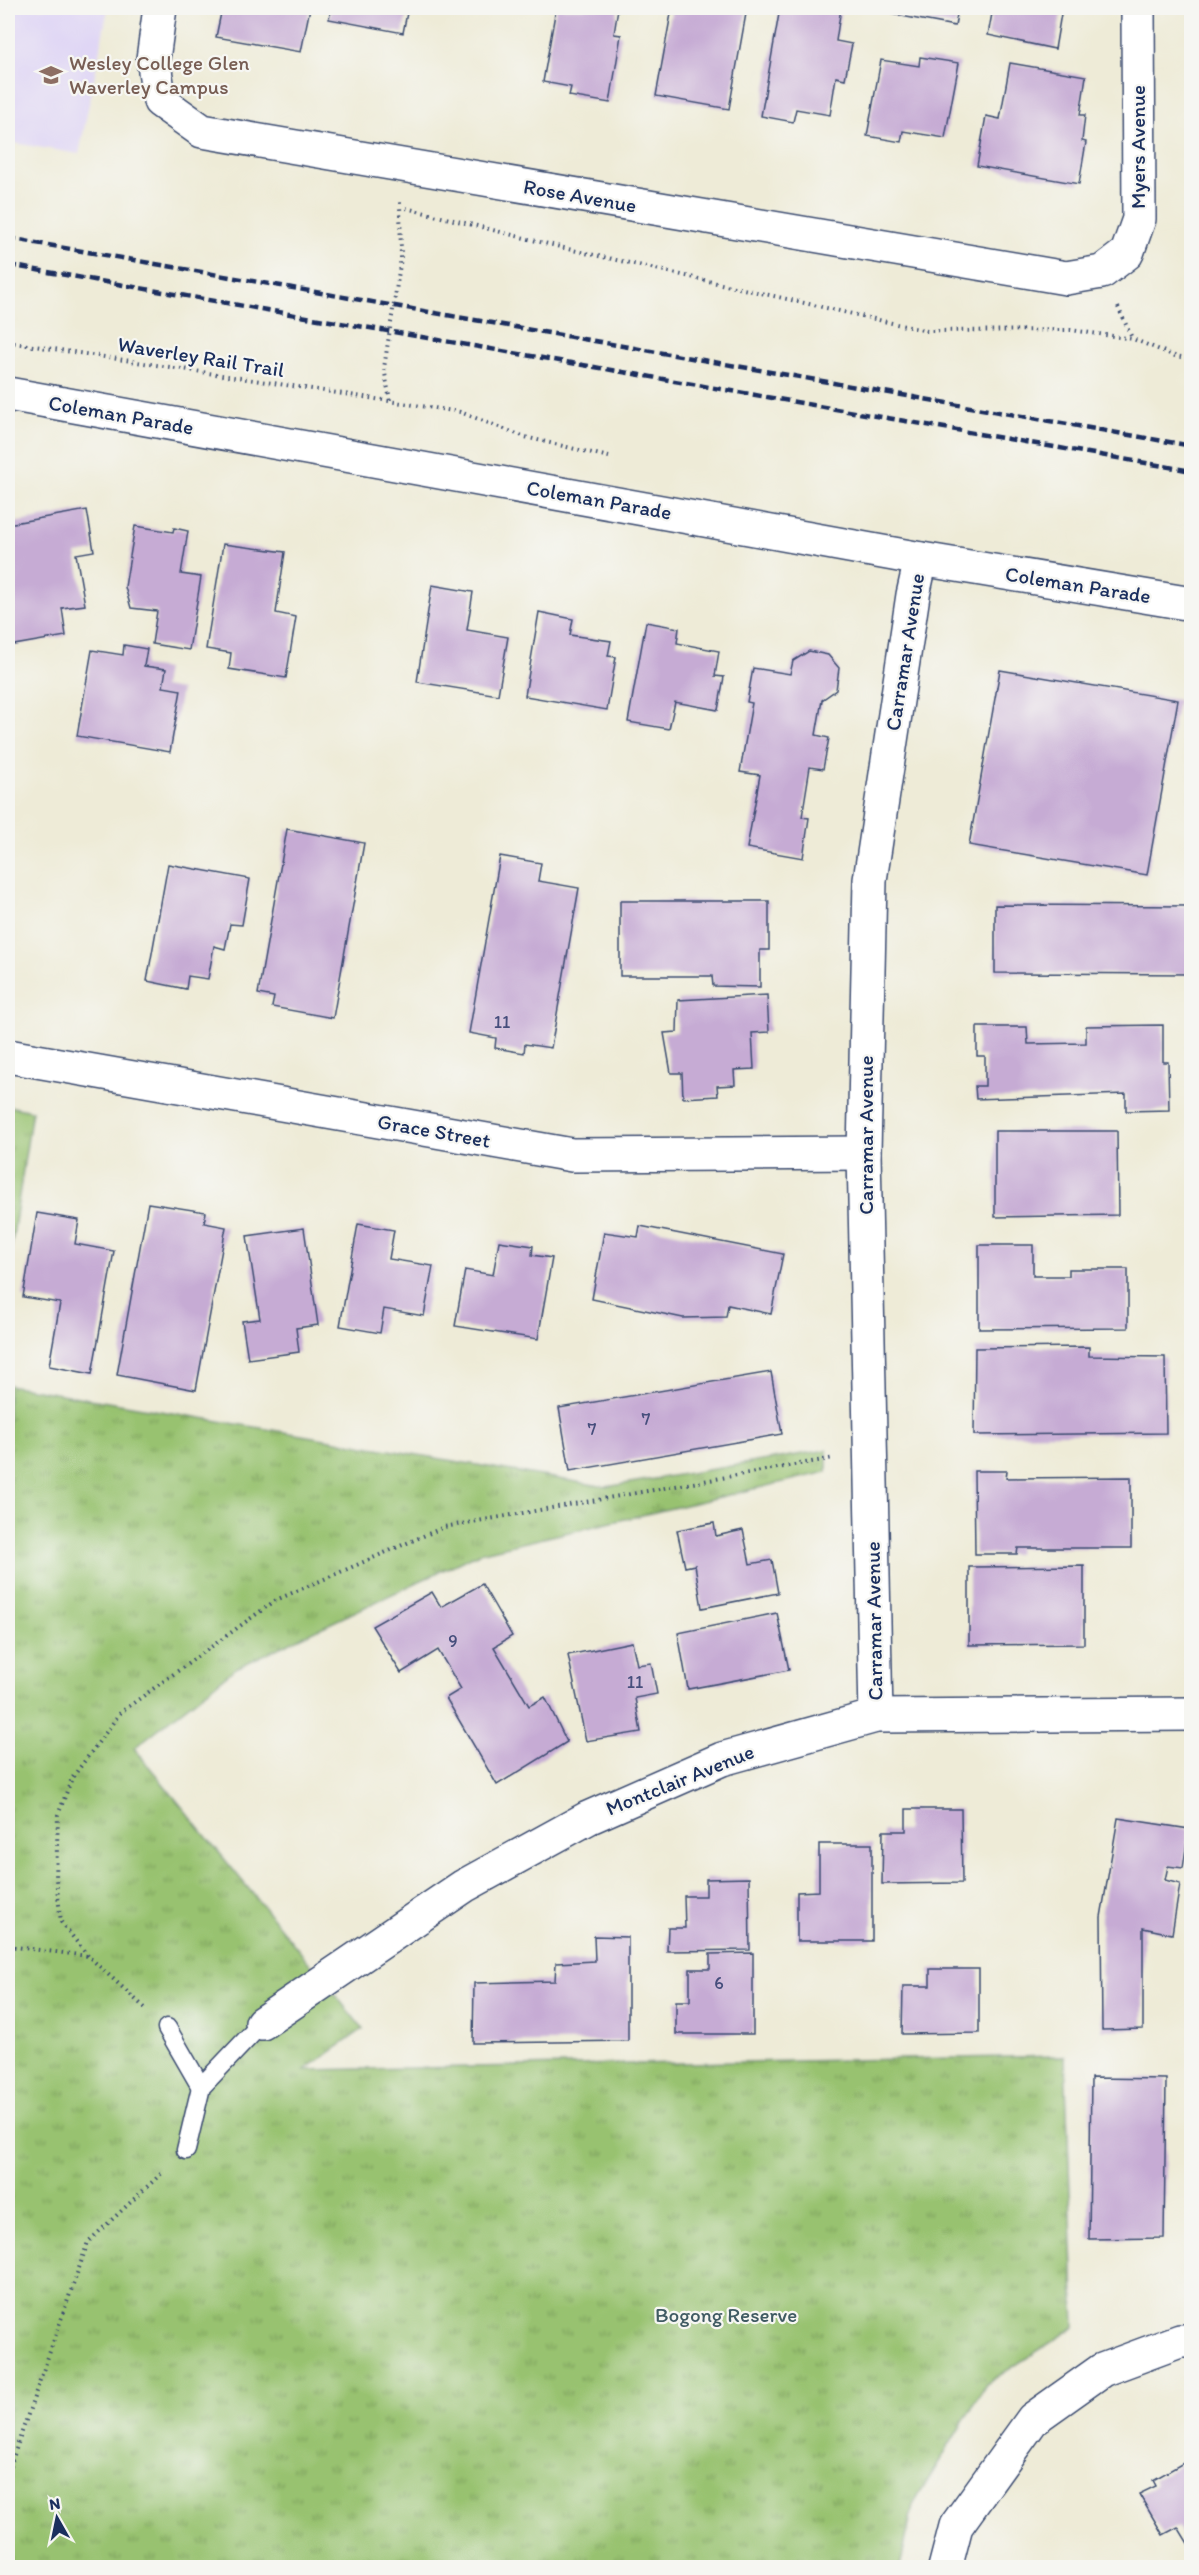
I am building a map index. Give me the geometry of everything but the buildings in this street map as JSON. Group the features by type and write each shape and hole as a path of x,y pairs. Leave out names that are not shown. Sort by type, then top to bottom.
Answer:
{"street":[{"name":"Rose Avenue","path":"160,8 153,59 160,101 202,131 1066,278 1102,272"},
{"name":"Myers Avenue","path":"1102,272 1127,253 1139,219 1137,8"},
{"name":"Coleman Parade","path":"8,394 921,559 1191,604"},
{"name":"Carramar Avenue","path":"876,1716 864,1154 870,880 912,601 921,559"},
{"name":"Grace Street","path":"8,1056 572,1155 864,1154"},
{"name":"Montclair Avenue","path":"262,2024 464,1886 588,1818 722,1759 876,1716 1191,1714"},
{"path":"945,2568 956,2526 1033,2419 1102,2370 1180,2341 1191,2341"}],"lane":[{"path":"186,2150 201,2087 262,2024"},
{"path":"167,2028 201,2087"}],"path":[{"path":"390,400 384,368 400,258 399,206 406,166"},
{"path":"399,206 568,249 927,331 1071,330 1133,339 1175,356 1191,359"},
{"name":"Waverley Rail Trail","path":"8,342 460,412 525,437 609,457"},
{"path":"167,2028 88,1956 61,1922 56,1879 58,1815 72,1778 121,1712 276,1600 444,1527 870,1451"},
{"path":"8,1946 88,1956"},
{"path":"8,2472 88,2242 186,2150"}],"shaded area":[{"name":"Wesley College Glen Waverley Campus","path":"8,8 108,8 79,154 8,142"}],"green space":[{"path":"8,1106 32,1111 8,1268"},
{"name":"Bogong Reserve","path":"8,1385 606,1487 827,1450 827,1472 479,1553 236,1668 134,1748 363,2029 305,2070 1065,2056 1075,2327 986,2384 913,2505 900,2567 8,2567"}],"railway":[{"path":"8,238 1192,446"},
{"path":"8,265 1192,471"}],"place":[{"name":"Wesley College Glen Waverley Campus","path":"51,75"}]}
